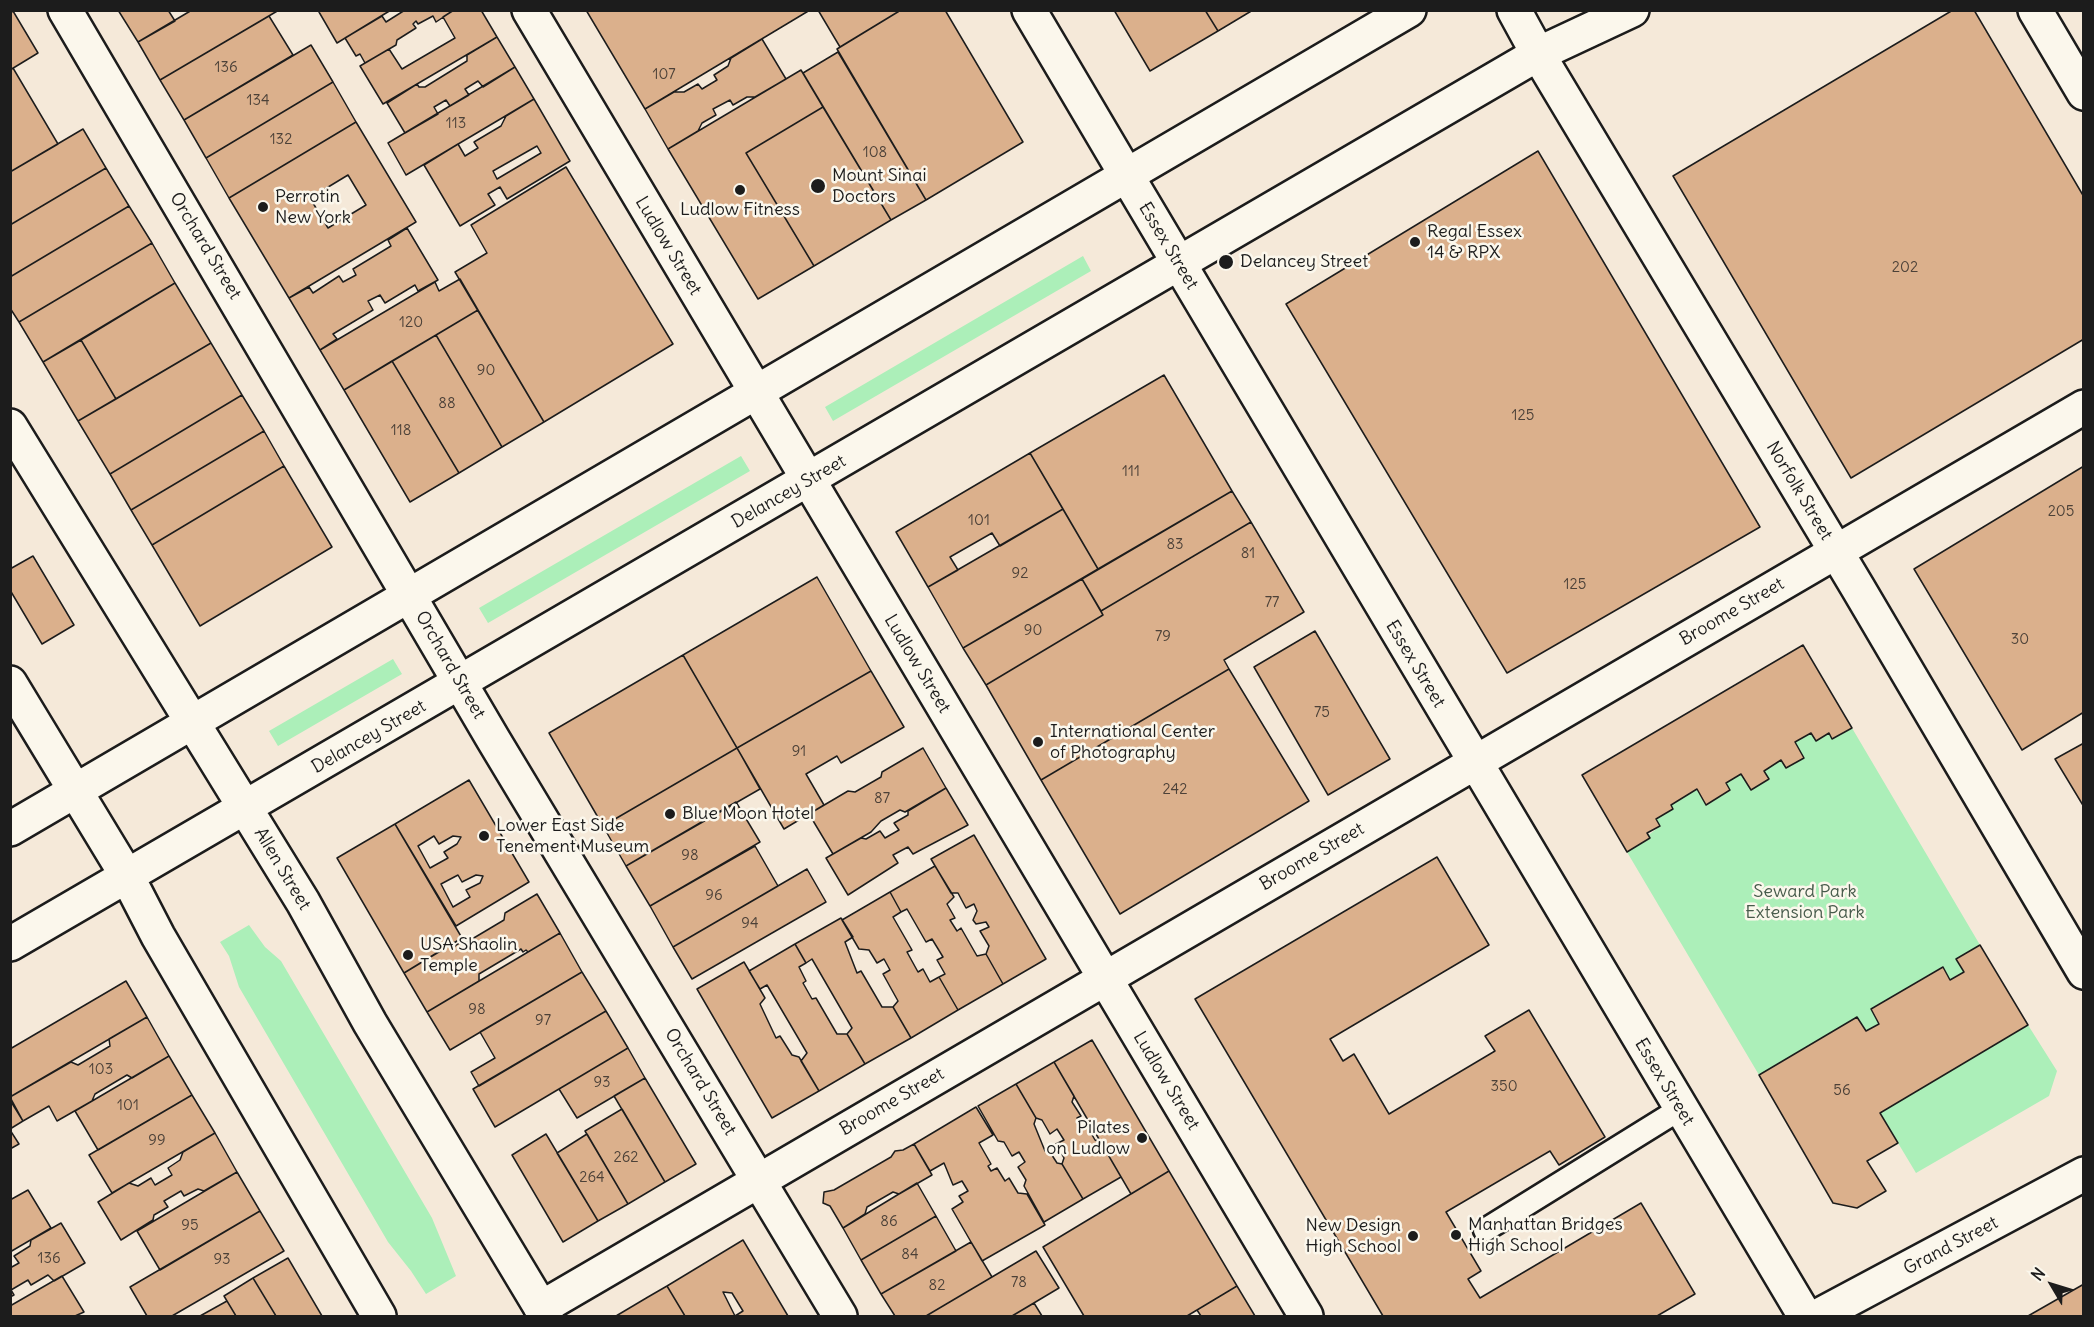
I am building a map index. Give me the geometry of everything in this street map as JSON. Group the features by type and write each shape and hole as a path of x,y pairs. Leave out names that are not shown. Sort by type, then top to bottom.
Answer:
{"main road":[{"name":"Orchard Street","path":"66,10 461,684 840,1317"},
{"name":"Ludlow Street","path":"529,10 1306,1317"},
{"name":"Essex Street","path":"1029,10 1805,1317"},
{"path":"10,829 76,793 409,594 756,394 1409,10"},
{"name":"Norfolk Street","path":"1514,10 2084,972"},
{"name":"Delancey Street","path":"10,944 461,684 1538,54 1632,10"},
{"path":"2035,10 2084,93"},
{"name":"Broome Street","path":"544,1312 759,1179 2084,407"},
{"name":"Allen Street","path":"10,426 303,902 370,1023 544,1312"},
{"path":"10,683 127,876 164,946 379,1317"},
{"name":"Grand Street","path":"1818,1317 2084,1174"}],"lane":[{"path":"1485,1230 1680,1109"}],"green space":[{"path":"1083,256 1091,271 833,421 825,407"},
{"path":"741,456 750,471 488,623 479,608"},
{"path":"393,659 402,674 278,746 269,731"},
{"name":"Seward Park Extension Park","path":"1852,728 1980,945 1956,959 1964,972 1950,980 1942,967 1871,1009 1879,1024 1866,1031 1857,1017 1759,1075 1627,852 1660,826 1656,819 1673,809 1671,805 1697,789 1706,805 1730,791 1726,783 1741,774 1751,790 1769,779 1764,771 1781,760 1786,768 1804,758 1795,742 1811,733 1829,733 1833,739"},
{"path":"249,925 265,947 281,961 432,1218 456,1276 426,1294 388,1242 239,987 229,956 220,942"},
{"path":"2028,1025 2057,1071 2049,1096 1916,1173 1880,1113"}],"building":[{"path":"118,10 168,10 175,21 138,42"},
{"path":"192,10 279,10 160,80 138,42"},
{"path":"322,10 391,10 337,43 319,12"},
{"path":"405,10 454,10 436,22 433,16 418,24 416,21 413,24 416,28 397,40 396,45 365,63 360,54 356,56 345,38 382,16 386,22"},
{"path":"454,10 481,10 497,37 383,104 360,66 389,49 402,69 455,38 443,17"},
{"path":"586,10 810,10 645,109"},
{"path":"818,10 901,10 840,47"},
{"path":"901,10 945,10 1023,142 926,200 837,49"},
{"path":"1114,10 1205,10 1218,31 1150,71"},
{"path":"1205,10 1253,10 1218,31"},
{"path":"1953,10 1974,10 2084,197 2084,339 1851,478 1673,176"},
{"path":"13,11 38,53 10,70 10,13"},
{"path":"269,16 293,55 184,120 160,80"},
{"path":"497,37 515,67 483,87 478,81 465,89 469,95 450,106 446,100 434,107 438,114 405,133 387,103 417,84 419,87 425,87 467,61 467,55"},
{"path":"762,39 786,79 755,97 747,97 733,105 730,100 713,109 716,115 702,123 698,131 668,149 645,109 674,92 684,92 698,84 702,89 717,80 714,75 728,66 731,58"},
{"path":"311,45 333,82 206,158 184,120"},
{"path":"838,52 926,200 891,220 803,73"},
{"path":"515,67 534,99 406,175 388,143"},
{"path":"13,68 58,144 10,172 10,70"},
{"path":"801,70 823,107 746,153 814,266 758,299 668,149"},
{"path":"333,82 356,122 229,198 206,158"},
{"path":"534,99 570,161 507,199 500,187 488,194 495,205 460,226 424,165 458,144 465,156 478,148 474,142 501,126 506,116","holes":["537,146 541,153 497,179 493,171"]},
{"name":"Mount Sinai Doctors","path":"823,107 891,220 814,266 746,153"},
{"path":"356,122 416,222 289,298 229,198","holes":["348,175 366,205 328,228 310,198"]},
{"path":"83,129 106,168 10,225 10,172"},
{"path":"1538,151 1760,527 1507,673 1286,304"},
{"path":"566,167 673,344 544,422 455,272 487,253 471,225"},
{"path":"106,168 129,206 10,277 10,225"},
{"path":"129,206 152,243 19,322 10,308 10,277"},
{"path":"407,228 438,280 418,291 415,285 385,303 380,295 368,301 373,310 333,334 337,339 320,350 289,298 309,287 313,293 339,276 343,282 356,275 353,269 391,246 388,240"},
{"path":"152,243 175,283 43,362 19,322"},
{"path":"460,279 478,310 344,390 320,350 435,282 439,291"},
{"path":"175,283 211,343 116,399 81,340"},
{"path":"478,310 544,422 502,447 436,335"},
{"path":"436,335 502,447 459,473 392,361"},
{"path":"81,340 116,399 78,421 43,362"},
{"path":"211,343 242,395 110,474 78,421"},
{"path":"392,361 459,473 410,502 344,390"},
{"path":"1164,375 1232,491 1098,569 1030,453"},
{"path":"242,395 264,431 131,510 110,474"},
{"path":"264,431 284,466 152,545 131,510"},
{"path":"1030,453 1063,509 1000,546 992,533 950,557 958,570 928,587 896,532"},
{"path":"284,466 332,547 200,626 152,545"},
{"path":"2084,466 2084,712 2022,750 1914,569"},
{"path":"1232,491 1251,522 1101,611 1082,579"},
{"path":"1063,509 1098,569 963,648 928,587"},
{"path":"1251,522 1304,612 1224,660 1229,669 1041,780 986,685 1103,615 1101,611"},
{"path":"33,556 74,625 42,644 10,590 10,569"},
{"path":"817,577 871,671 737,748 683,655"},
{"path":"1082,579 1103,615 986,685 963,648"},
{"path":"1315,631 1390,759 1328,795 1254,667"},
{"path":"1803,645 1852,728 1832,739 1829,733 1816,741 1811,733 1795,742 1804,758 1786,768 1781,760 1764,771 1769,779 1751,790 1741,774 1726,783 1730,790 1706,805 1697,789 1671,805 1673,809 1656,819 1660,826 1647,833 1650,838 1627,852 1582,775"},
{"path":"683,655 737,748 603,826 549,733"},
{"path":"1229,669 1309,801 1120,914 1041,780"},
{"path":"871,671 904,727 841,763 837,756 806,774 824,805 784,829 737,748"},
{"path":"2084,743 2084,807 2055,759"},
{"name":"Blue Moon Hotel","path":"737,748 760,789 626,866 603,826"},
{"path":"923,748 946,788 905,812 900,810 881,821 871,832 833,854 809,814 848,791 855,792 881,777 882,772"},
{"path":"469,780 529,882 456,926 395,824","holes":["434,836 439,844 453,836 461,837 457,844 444,852 448,858 430,868 418,846","458,875 462,882 476,875 483,876 480,883 466,890 470,897 453,907 441,884"]},
{"path":"946,788 968,825 913,854 908,847 893,855 898,863 848,895 826,858 861,838 866,839 880,831 885,838 899,830 894,823 908,815 908,811"},
{"path":"736,802 760,842 650,906 626,866"},
{"path":"395,824 462,938 404,973 337,858"},
{"path":"974,835 1046,959 1003,984 986,954 989,946 980,931 989,927 986,922 976,924 973,920 977,911 974,904 966,908 958,893 951,893 931,859"},
{"path":"755,846 778,886 673,947 650,906"},
{"path":"1437,857 1489,945 1330,1039 1343,1061 1354,1054 1389,1114 1495,1051 1485,1036 1529,1010 1605,1137 1559,1165 1550,1151 1446,1212 1481,1271 1468,1279 1480,1298 1641,1203 1695,1294 1657,1316 1383,1316 1195,999"},
{"path":"935,866 954,897 947,904 955,918 950,920 957,931 961,928 977,956 986,954 1003,984 958,1010 939,977 945,974 937,960 943,957 932,939 926,942 907,909 901,912 890,892"},
{"path":"807,869 826,902 692,979 673,947"},
{"path":"890,892 901,912 893,917 912,950 907,952 918,972 923,969 930,982 939,977 958,1010 911,1038 893,1007 898,1001 883,974 890,970 884,959 877,963 869,950 859,949 842,920"},
{"path":"537,894 560,933 528,952 526,950 523,952 521,949 479,974 479,981 427,1012 404,973 453,943 455,946 461,942 462,945 504,920 505,913"},
{"path":"841,918 853,937 845,942 857,973 861,971 882,1007 893,1007 911,1038 865,1064 847,1034 852,1028 812,959 806,963 795,944"},
{"path":"560,933 582,972 450,1050 427,1012"},
{"path":"795,944 806,963 799,967 806,981 803,983 812,999 816,998 837,1034 847,1034 865,1064 819,1091 801,1061 807,1053 767,985 760,989 749,971"},
{"path":"1980,945 2028,1025 1880,1113 1898,1143 1867,1161 1886,1191 1857,1208 1833,1203 1759,1075 1857,1017 1866,1031 1879,1024 1871,1009 1943,967 1950,980 1964,972 1956,959"},
{"path":"744,962 765,998 760,1004 776,1038 780,1036 792,1055 799,1057 819,1091 772,1118 697,989"},
{"path":"582,972 606,1011 479,1086 471,1072 495,1058 480,1032"},
{"path":"126,981 147,1017 10,1097 10,1049"},
{"path":"606,1011 628,1048 495,1127 473,1089"},
{"path":"147,1017 169,1056 132,1078 127,1075 95,1094 92,1101 57,1121 49,1106 23,1121 10,1097 71,1062 78,1065 110,1046 109,1039"},
{"path":"1092,1040 1169,1171 1131,1194 1054,1062"},
{"path":"628,1048 645,1078 577,1118 559,1089"},
{"path":"169,1056 192,1095 98,1150 75,1111"},
{"path":"1054,1062 1074,1096 1072,1102 1081,1116 1077,1118 1083,1129 1087,1126 1095,1140 1101,1142 1121,1177 1083,1199 1062,1164 1064,1158 1056,1144 1064,1140 1057,1129 1050,1134 1042,1120 1036,1118 1016,1084"},
{"path":"645,1078 696,1164 665,1182 614,1096"},
{"path":"1016,1084 1036,1118 1034,1124 1045,1151 1048,1149 1057,1163 1062,1164 1083,1199 1044,1222 1024,1186 1026,1180 1018,1167 1025,1162 1019,1152 1012,1156 1004,1142 998,1141 978,1106"},
{"path":"192,1095 215,1133 112,1193 89,1155"},
{"path":"10,1100 23,1121 10,1129"},
{"path":"976,1107 993,1135 979,1143 991,1164 988,1166 991,1171 997,1168 1005,1181 1009,1178 1018,1193 1027,1194 1045,1225 982,1261 952,1209 963,1202 959,1196 968,1191 962,1181 953,1185 944,1163 930,1171 914,1144"},
{"path":"622,1109 665,1182 628,1204 585,1131"},
{"path":"10,1130 19,1144 10,1149"},
{"path":"215,1133 237,1172 204,1191 198,1189 184,1196 181,1191 164,1201 168,1207 154,1215 153,1220 121,1240 98,1202 129,1183 138,1186 151,1178 155,1185 172,1175 168,1168 180,1160 183,1152"},
{"path":"546,1134 598,1221 563,1242 512,1155"},
{"path":"587,1134 628,1204 598,1221 557,1153"},
{"path":"914,1144 932,1175 899,1194 893,1192 867,1207 865,1214 843,1228 830,1206 823,1203 824,1192 834,1190 891,1157 895,1151 903,1150"},
{"path":"1169,1171 1237,1286 1187,1316 1084,1316 1043,1247"},
{"path":"237,1172 260,1211 160,1270 137,1231"},
{"path":"917,1183 936,1216 861,1260 843,1228"},
{"path":"28,1190 51,1228 10,1252 10,1200"},
{"path":"260,1211 284,1251 172,1316 147,1316 130,1287"},
{"path":"936,1216 956,1251 881,1294 861,1260"},
{"path":"61,1223 85,1263 54,1281 48,1275 31,1285 28,1280 11,1290 14,1295 10,1297 10,1268 19,1263 14,1256 30,1246 31,1240"},
{"path":"743,1240 788,1316 735,1316 685,1316 667,1286","holes":["723,1292 732,1293 743,1311 735,1316"]},
{"path":"971,1242 992,1277 926,1316 895,1316 881,1294"},
{"path":"1036,1251 1059,1288 1012,1316 926,1316"},
{"path":"288,1258 322,1316 276,1316 253,1278"},
{"path":"62,1276 84,1312 75,1316 10,1316 10,1306"},
{"path":"253,1278 276,1316 236,1316 224,1296"},
{"path":"2084,1284 2084,1316 2028,1316"},
{"path":"667,1286 685,1316 616,1316 648,1297"},
{"path":"1237,1286 1255,1316 1201,1316 1197,1310"},
{"path":"227,1301 236,1316 200,1316"},
{"path":"1034,1303 1042,1316 1012,1316"}],"place":[{"name":"Mount Sinai Doctors","path":"818,186"},
{"name":"Ludlow Fitness","path":"740,190"},
{"name":"Perrotin New York","path":"263,207"},
{"name":"Regal Essex 14 & RPX","path":"1415,242"},
{"name":"Delancey Street","path":"1226,262"},
{"name":"International Center of Photography","path":"1038,742"},
{"name":"Blue Moon Hotel","path":"670,814"},
{"name":"Lower East Side Tenement Museum","path":"484,836"},
{"name":"USA Shaolin Temple","path":"408,955"},
{"name":"Pilates on Ludlow","path":"1142,1138"},
{"name":"Manhattan Bridges High School","path":"1456,1235"},
{"name":"New Design High School","path":"1413,1236"}]}
